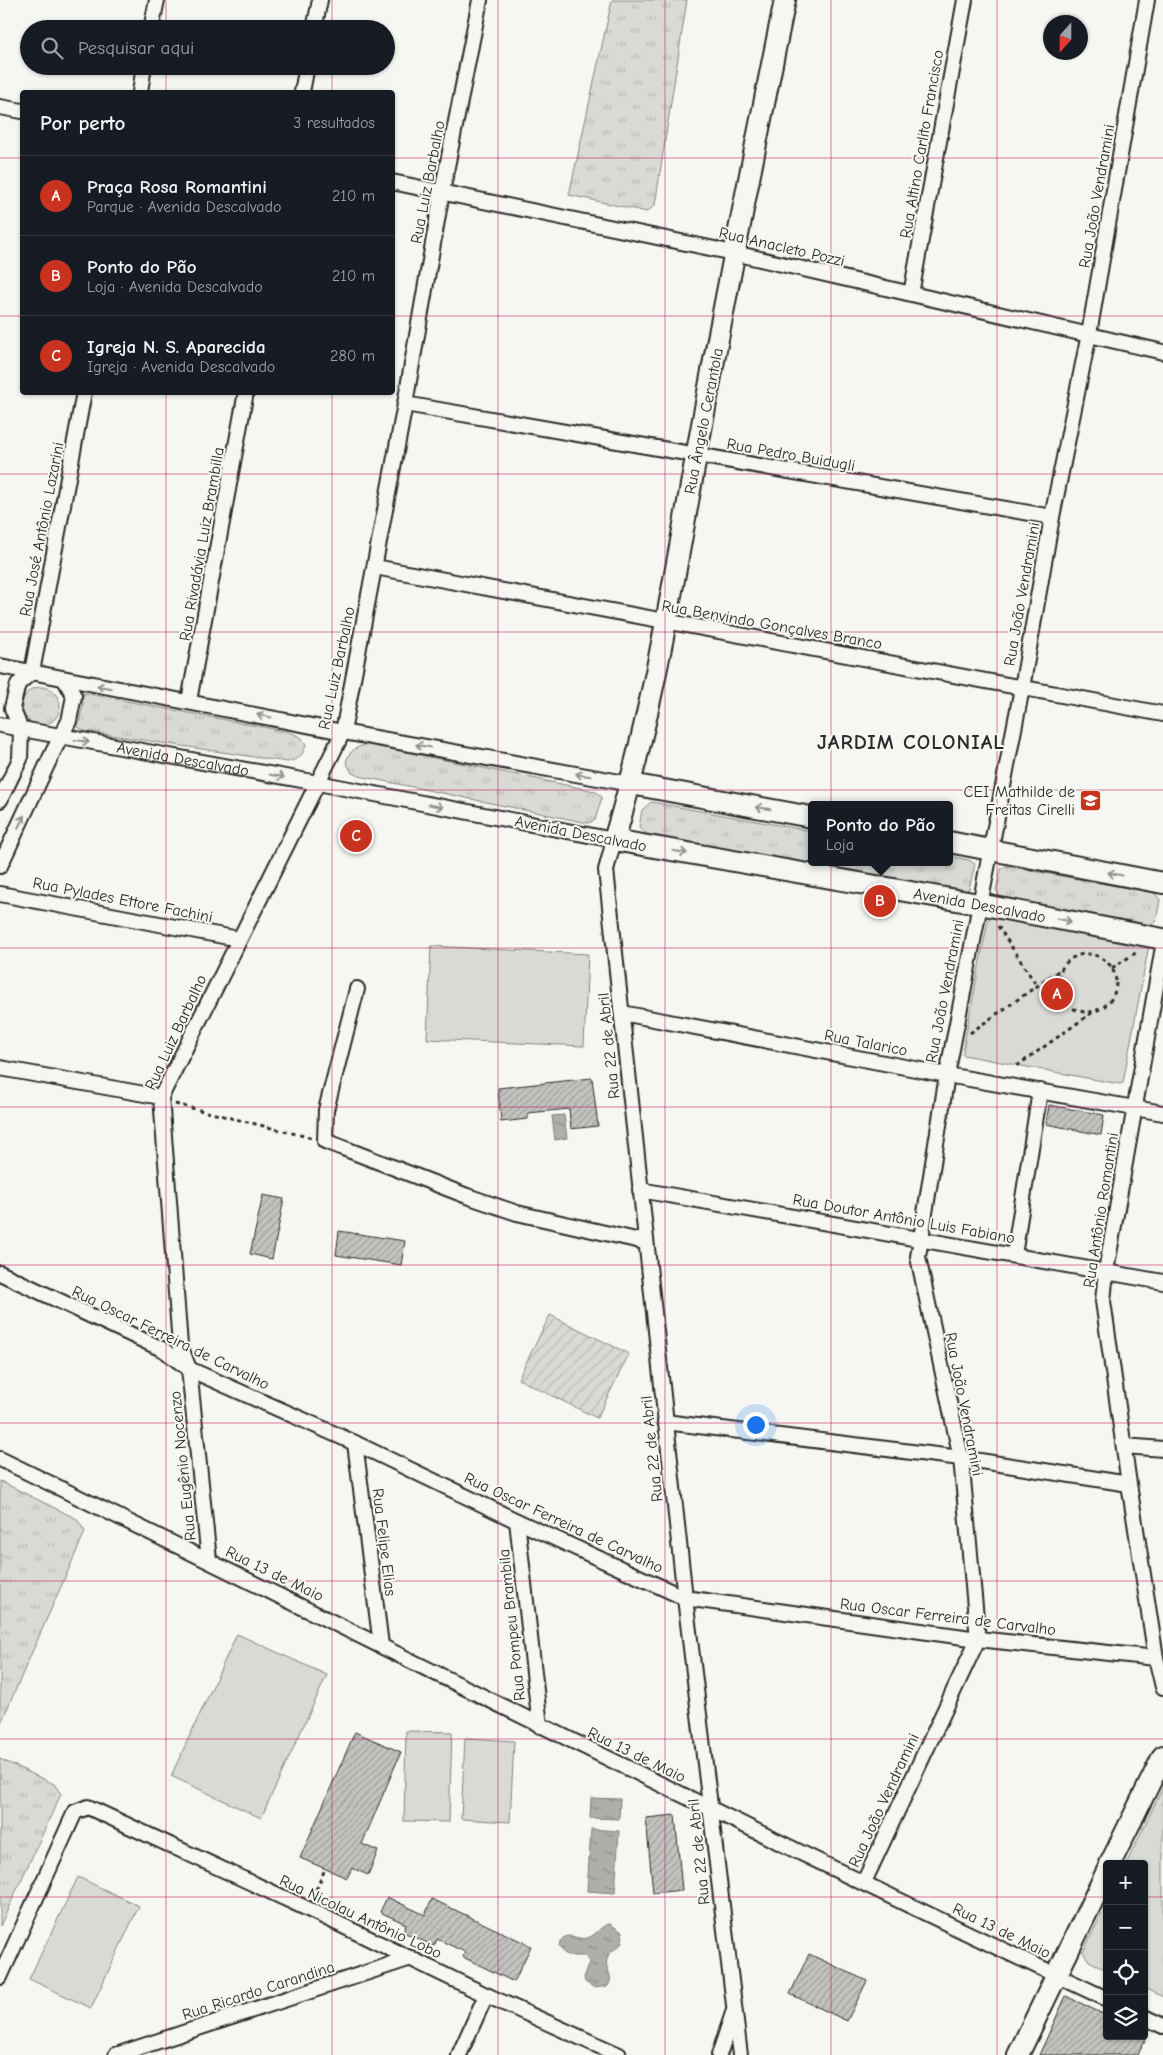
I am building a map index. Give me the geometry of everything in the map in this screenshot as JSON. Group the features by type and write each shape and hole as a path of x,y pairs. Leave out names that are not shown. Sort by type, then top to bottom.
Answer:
{"street":[{"path":"153,20 156,0"},
{"path":"316,20 320,0"},
{"name":"Rua Luiz Barbalho","path":"189,1369 180,1345 161,1097 343,732 375,568 442,192 480,0"},
{"name":"Rua Ângelo Cerantola","path":"614,840 631,784 666,623 734,253 785,0"},
{"name":"Rua Altino Carlito Francisco","path":"911,294 965,0"},
{"name":"Rua João Vendramini","path":"864,1882 978,1639 961,1458 918,1257 946,1075 1022,688 1052,517 1089,334 1147,0"},
{"path":"140,90 143,75"},
{"path":"302,90 305,75"},
{"path":"0,107 20,111"},
{"name":"Rua Anacleto Pozzi","path":"395,183 734,253 1163,352"},
{"name":"Rua José Antônio Lazarini","path":"32,672 83,395"},
{"name":"Rua Rivadávia Luiz Brambilla","path":"189,701 245,395"},
{"name":"Rua Pedro Buidugli","path":"405,404 1052,517"},
{"name":"Rua Benvindo Gonçalves Branco","path":"375,568 1163,714"},
{"path":"0,666 343,732 808,816"},
{"path":"0,800 20,759 21,730 12,708 18,684 32,672"},
{"path":"0,866 60,737 70,721 74,696 65,680"},
{"name":"Avenida Descalvado","path":"0,726 318,783 614,840 979,904 1163,939"},
{"name":"Rua 22 de Abril","path":"614,840 606,870 665,1422 740,2055"},
{"path":"953,843 1163,883"},
{"name":"Rua Pylades Ettore Fachini","path":"0,894 239,939"},
{"name":"Rua Antônio Romantini","path":"1163,947 1106,1272 1104,1301 1129,1484 1156,1658 1163,1687"},
{"path":"357,989 326,1110 325,1142 517,1213 645,1242"},
{"name":"Rua Talarico","path":"622,1013 946,1075 1163,1113"},
{"path":"0,1068 161,1097"},
{"path":"1014,1255 1040,1091"},
{"name":"Rua Doutor Antônio Luis Fabiano","path":"640,1190 1163,1282"},
{"name":"Rua Oscar Ferreira de Carvalho","path":"0,1273 164,1350 189,1369 355,1443 517,1521 685,1598 978,1639 1156,1658"},
{"name":"Rua Eugênio Nocenzo","path":"189,1369 209,1560"},
{"path":"665,1422 961,1458 1129,1484"},
{"name":"Rua Felipe Elias","path":"355,1443 381,1645"},
{"path":"1124,1446 1163,1449"},
{"name":"Rua 13 de Maio","path":"0,1459 209,1560 711,1810 1103,1997"},
{"name":"Rua Pompeu Brambila","path":"517,1521 540,1726"},
{"path":"1112,1860 1163,1756"},
{"name":"Rua Nicolau Antônio Lobo","path":"0,1977 75,1812 88,1807 308,1909 486,1995 619,2055"},
{"path":"1018,2055 1103,1879"},
{"name":"Rua Ricardo Carandina","path":"116,2055 411,1958"},
{"path":"459,2055 486,1995"},
{"path":"719,2055 734,2010"},
{"path":"1148,2019 1163,2026"}],"path":[{"path":"997,924 1037,986"},
{"path":"1112,968 1141,950"},
{"path":"965,1037 1061,969 1076,956 1096,955 1106,960 1116,977 1114,995 1110,1003 1016,1066"},
{"path":"1061,969 1058,988 1067,1004 1075,1010 1094,1012"},
{"path":"161,1097 178,1105 325,1142"},
{"path":"308,1909 325,1869"}],"green space":[{"path":"612,0 687,0 655,205 647,212 569,195"},
{"path":"41,687 55,692 60,706 55,720 41,725 27,720 22,706 27,692"},
{"path":"84,693 289,732 301,737 306,745 299,757 287,762 84,731 78,727"},
{"path":"367,744 595,791 602,797 595,820 588,823 359,776 352,773 346,762 354,750"},
{"path":"651,802 808,830 808,864 646,834 639,827 642,810"},
{"path":"953,857 969,860 975,864 969,889 963,892 821,866 953,866"},
{"path":"1006,866 1155,893 1160,900 1156,921 1151,925 1000,897 996,890 1001,869"},
{"path":"992,916 1149,945 1123,1083 1119,1084 963,1055 988,920"},
{"path":"431,946 588,954 584,1046 427,1039"},
{"path":"550,1315 629,1354 597,1418 518,1379"},
{"path":"0,1481 77,1519 85,1532 0,1725"},
{"path":"237,1634 327,1675 261,1818 171,1776"},
{"path":"406,1731 452,1732 449,1822 404,1821"},
{"path":"465,1738 514,1741 510,1822 461,1819"},
{"path":"0,1759 54,1784 61,1794 0,1926"},
{"path":"1163,1787 1163,1997 1148,1990 1148,1860 1128,1860"},
{"path":"78,1877 139,1906 91,2008 29,1979"},
{"path":"1103,1911 1103,1968 1089,1961 1083,1952"}],"water":[{"path":"564,1115 567,1138 555,1140 552,1116"},
{"path":"591,1798 620,1799 619,1819 590,1818"},
{"path":"591,1829 619,1831 615,1893 587,1891"},
{"path":"610,1924 622,1932 623,1938 620,1945 611,1952 607,1959 606,1963 610,1976 608,1986 595,1988 585,1982 584,1976 589,1962 585,1956 570,1956 564,1953 559,1945 565,1937 590,1937 604,1926"}],"building":[{"path":"592,1078 598,1126 571,1129 569,1109 528,1113 528,1119 501,1122 498,1088"},
{"path":"1049,1105 1104,1115 1101,1135 1046,1124"},
{"path":"263,1195 284,1199 272,1259 250,1254"},
{"path":"339,1231 405,1241 401,1265 336,1255"},
{"path":"355,1732 401,1752 362,1844 378,1851 368,1875 352,1868 347,1878 300,1858"},
{"path":"675,1815 682,1890 653,1893 646,1818"},
{"path":"387,1897 425,1915 432,1899 531,1946 514,1982 463,1957 465,1952 437,1939 434,1946 403,1932 406,1924 380,1912"},
{"path":"809,1954 867,1981 847,2021 790,1994"},
{"path":"1066,1996 1103,2014 1103,2040 1145,2040 1138,2055 1039,2055"}],"place":[{"name":"CEI Mathilde de Freitas Cirelli","path":"1091,800"},
{"name":"Igreja N. S. Aparecida","path":"356,836"},
{"name":"Ponto do Pão","path":"880,901"},
{"name":"Praça Rosa Romantini","path":"1057,994"}],"district":[{"name":"JARDIM COLONIAL","path":"911,742"}]}
